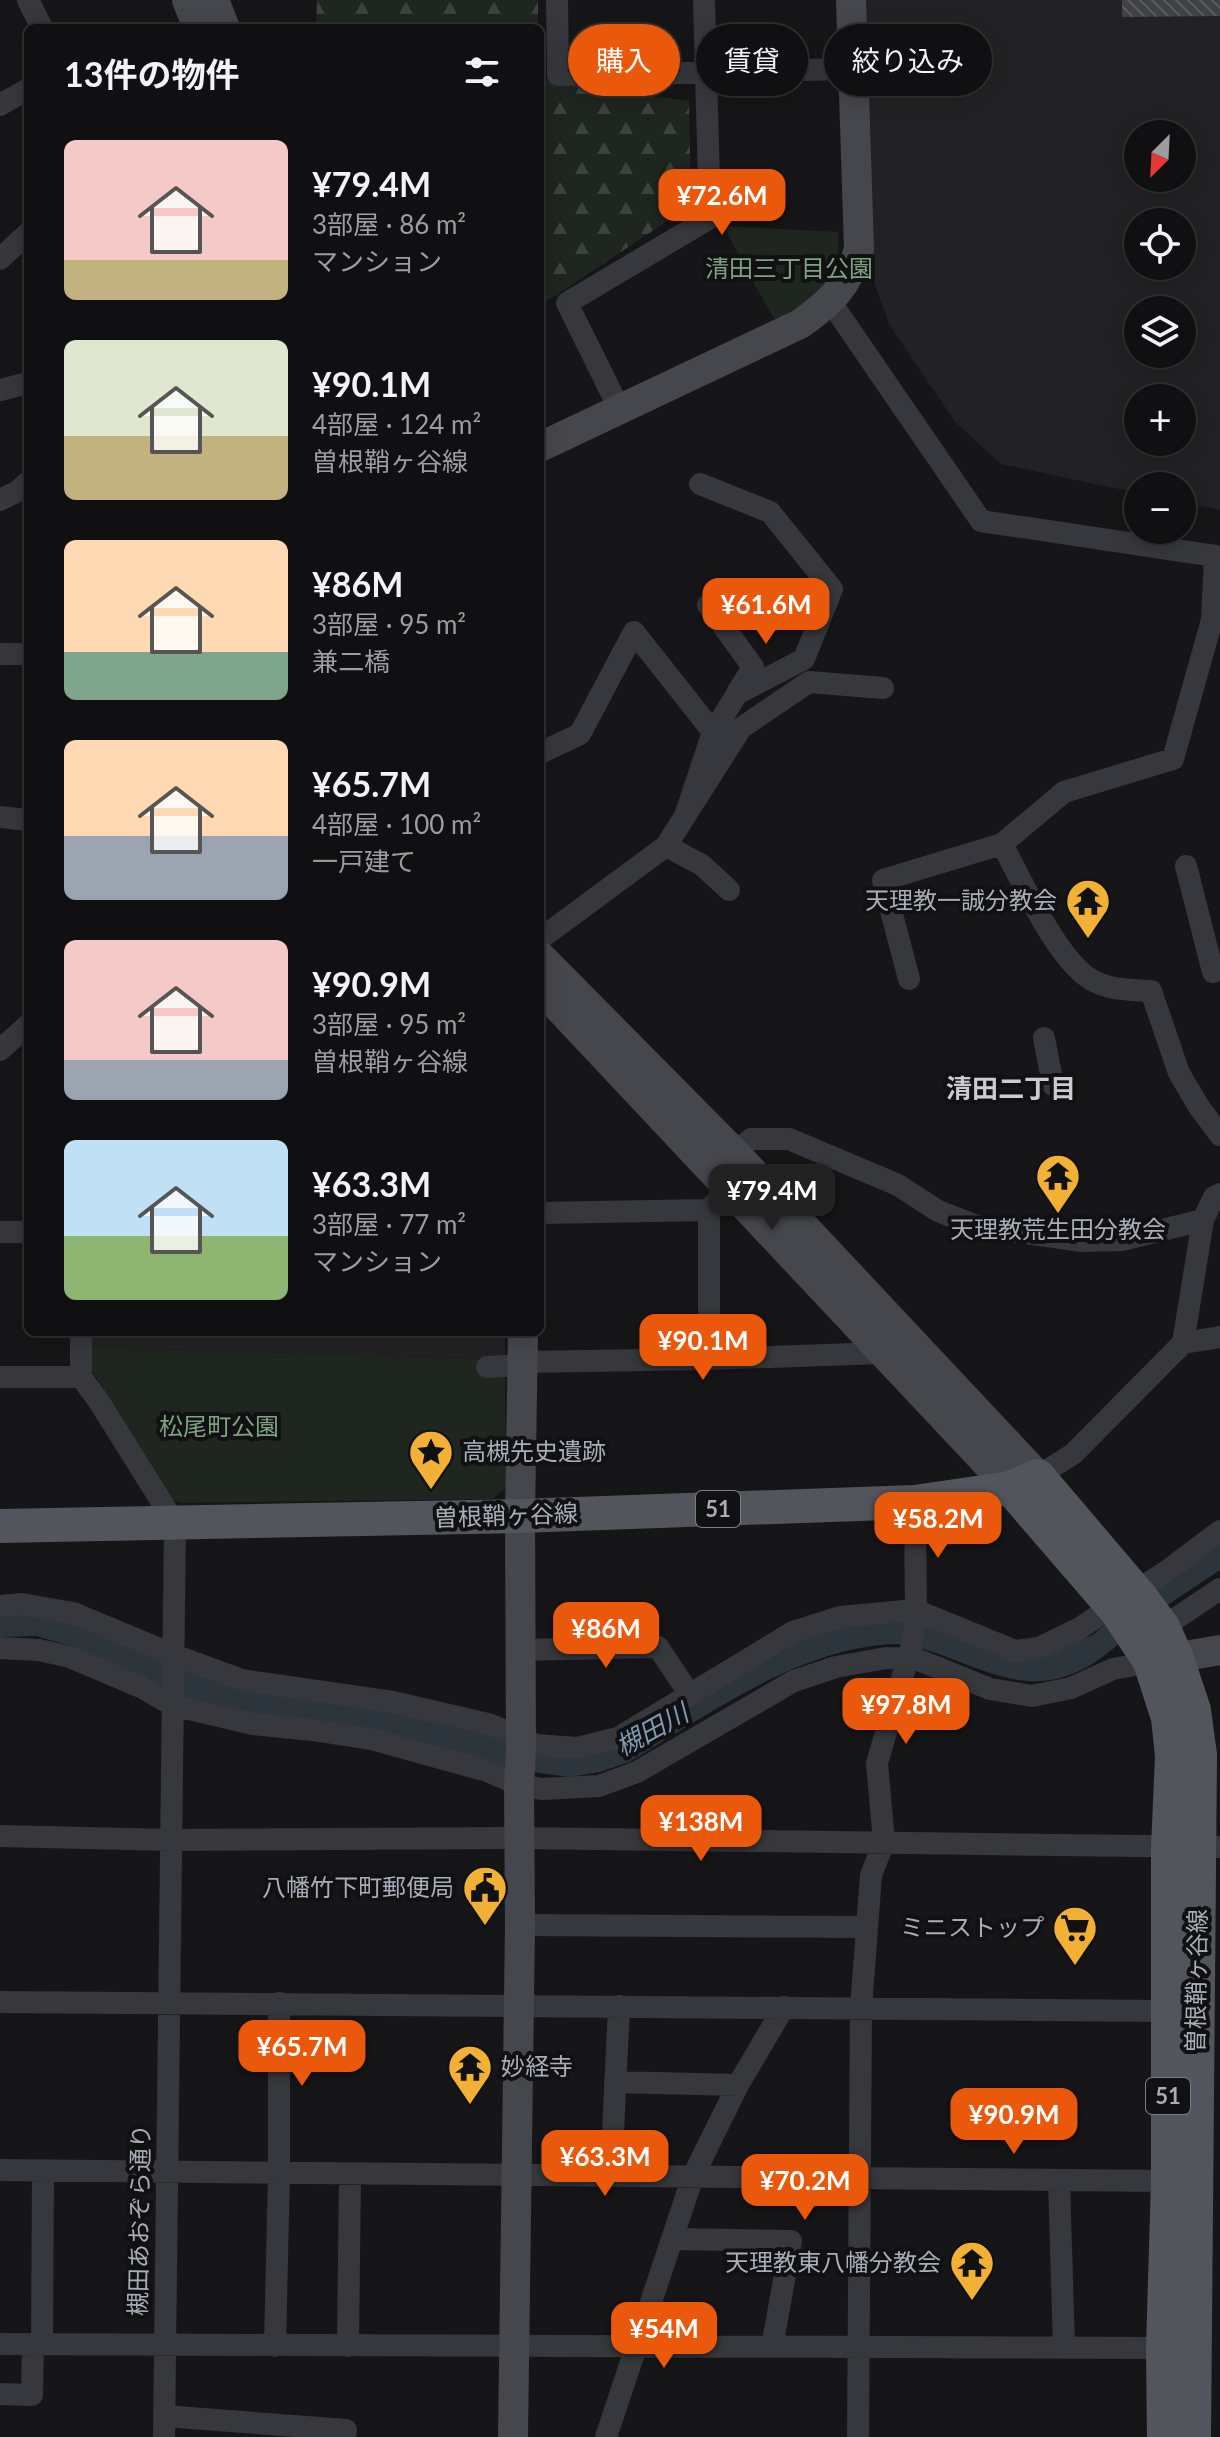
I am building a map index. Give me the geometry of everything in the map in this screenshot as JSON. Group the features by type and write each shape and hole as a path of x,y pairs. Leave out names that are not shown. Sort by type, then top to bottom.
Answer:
{"main road":[{"name":"曽根鞘ヶ谷線","path":"0,1526 520,1516 915,1502 1024,1482"},
{"name":"51","path":"1024,1482 1126,1601 1156,1647"},
{"name":"曽根鞘ヶ谷線","path":"1156,1647 1194,1710 1200,1755 1196,1847 1168,2011 1194,2179 1163,2348 1164,2437"},
{"name":"曽根鞘ヶ谷線","path":"1194,2437 1194,2179 1210,1924 1196,1847"}],"street":[{"path":"28,0 40,24"},
{"path":"187,0 196,24"},
{"path":"214,0 223,24"},
{"path":"557,0 558,75 696,72"},
{"path":"704,0 705,24"},
{"path":"851,0 852,24"},
{"path":"0,105 24,91"},
{"path":"619,408 567,303 710,218 707,96"},
{"path":"544,445 800,324 839,292 852,270 859,249 854,96"},
{"path":"0,259 24,237"},
{"path":"830,301 981,521 1217,556 1212,620 1173,759 1064,792 1002,844 883,880 909,979"},
{"path":"0,390 24,384"},
{"path":"700,484 770,512 832,589 804,659 737,694"},
{"path":"0,500 24,486"},
{"path":"685,816 713,732 753,667 708,605"},
{"path":"544,751 580,734 634,632 713,732"},
{"path":"0,654 24,654"},
{"path":"544,965 666,846 741,728 809,682 883,688"},
{"path":"0,817 24,820"},
{"path":"1002,844 1051,933 1078,971 1097,983 1151,991 1179,1073 1220,1135"},
{"path":"666,846 702,865 729,890"},
{"path":"1186,866 1213,972"},
{"path":"544,969 735,1153 1024,1482"},
{"path":"544,969 729,1187 882,1353 1024,1482"},
{"path":"0,1050 24,1029"},
{"path":"1044,1038 1053,1085"},
{"path":"735,1153 751,1139 789,1139 898,1185 938,1211 977,1226 1056,1238 1122,1240 1203,1220"},
{"path":"709,1359 709,1210 729,1187"},
{"path":"1024,1482 1073,1454 1183,1343 1203,1220 1214,1197 1220,1194"},
{"path":"544,1213 709,1210"},
{"path":"0,1232 24,1232"},
{"path":"81,1336 81,1377 175,1523 174,1660"},
{"path":"1183,1343 1220,1337"},
{"path":"513,2437 520,1925 520,1516 510,1357 709,1359 882,1353"},
{"path":"0,1377 81,1377"},
{"path":"858,2437 861,2008 871,1875 884,1842 877,1763 909,1654 916,1614 915,1502"},
{"path":"0,1648 39,1650 70,1657 172,1701 253,1724 371,1739 487,1771 520,1760 535,1745 577,1748 618,1738 793,1632 840,1617 916,1614 1015,1651 1039,1648 1126,1601 1220,1531"},
{"path":"0,1606 22,1604 73,1613 174,1660 242,1680 393,1702 488,1724 542,1789 599,1786 637,1772 794,1681 836,1667 909,1654 990,1689 1032,1696 1071,1688 1156,1647 1220,1589"},
{"path":"520,1650 658,1647 690,1695"},
{"path":"1156,1647 1220,1650"},
{"name":"槻田あおぞら通り","path":"164,2426 174,1660"},
{"path":"0,1836 170,1840 519,1838 1196,1847"},
{"path":"520,1925 866,1927"},
{"path":"0,2002 1168,2011"},
{"path":"275,2346 279,2003"},
{"path":"611,2175 619,2006"},
{"path":"606,2437 693,2176 738,2085 784,2007"},
{"path":"615,2082 738,2085"},
{"path":"0,2170 1194,2179"},
{"path":"0,2394 32,2395 38,2344 43,2171"},
{"path":"348,2346 350,2174"},
{"path":"1059,2180 1064,2348"},
{"path":"672,2239 791,2241 772,2347"},
{"path":"0,2344 1163,2348"},
{"path":"164,2426 346,2430 345,2437"}],"shaded area":[{"path":"860,0 1220,0 1220,510 1196,505 1196,472 1124,472 1124,490 1001,464 956,423 890,326 871,274 864,96 992,96 992,24 861,24"},
{"path":"92,1336 505,1336 505,1359 91,1347"}],"green space":[{"path":"317,0 538,0 538,24 316,24"},
{"path":"544,81 568,84 568,96 654,96 689,101 691,205 544,301"},
{"name":"清田三丁目公園","path":"724,226 838,232 838,250 830,278 814,296 775,320"},
{"name":"松尾町公園","path":"91,1347 505,1359 506,1488 492,1499 182,1503 174,1500 91,1369"}],"water":[{"name":"槻田川","path":"1220,1542 1220,1570 1145,1621 1102,1657 1072,1674 1037,1681 1020,1680 908,1645 862,1648 826,1657 758,1686 629,1762 600,1772 569,1777 503,1768 190,1702 71,1646 36,1636 0,1637 0,1614 54,1616 140,1647 570,1755 775,1649 820,1630 898,1619 1047,1651 1093,1635"}],"building":[{"path":"1122,0 1220,0 1220,16 1122,17"}],"place":[{"name":"天理教一誠分教会","path":"1088,940"},
{"name":"天理教荒生田分教会","path":"1058,1215"},
{"name":"高槻先史遺跡","path":"431,1491"},
{"name":"八幡竹下町郵便局","path":"485,1927"},
{"name":"ミニストップ","path":"1075,1967"},
{"name":"妙経寺","path":"470,2106"},
{"name":"天理教東八幡分教会","path":"972,2302"}],"district":[{"name":"清田二丁目","path":"1011,1089"}]}
